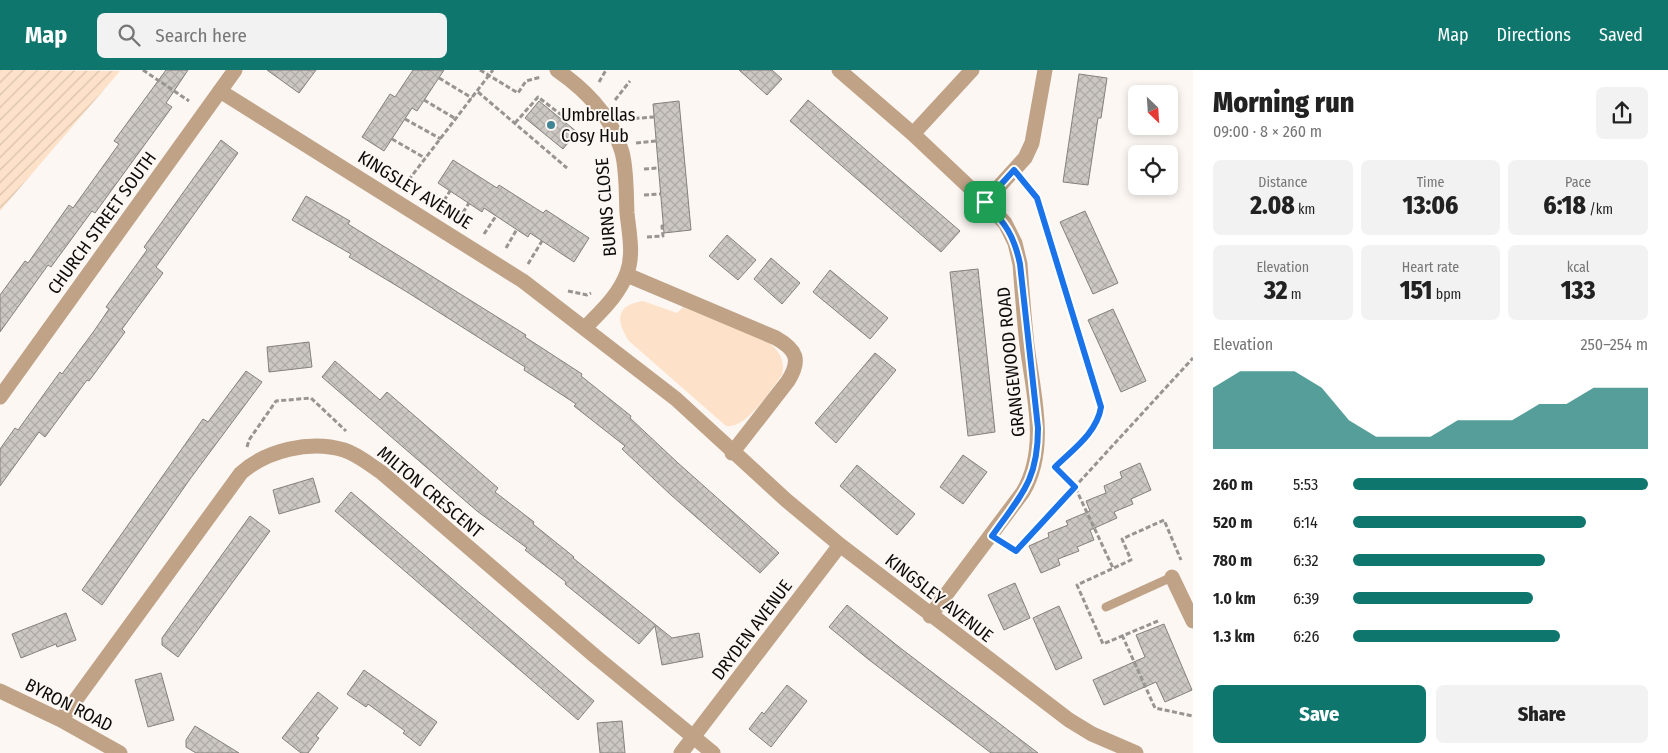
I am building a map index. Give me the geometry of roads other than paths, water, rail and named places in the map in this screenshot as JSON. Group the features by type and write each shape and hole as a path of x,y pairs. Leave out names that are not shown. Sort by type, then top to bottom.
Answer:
{"street":[{"name":"CHURCH STREET SOUTH","path":"0,397 234,70"},
{"name":"GRANGEWOOD ROAD","path":"839,70 913,134 1005,223 1015,242 1020,264 1038,428 1038,450 1031,479 992,536 930,616"},
{"path":"913,134 972,70"},
{"path":"985,202 1024,158 1032,143 1045,70"},
{"name":"BURNS CLOSE","path":"552,74 580,86 613,128 622,153 631,257 626,274"},
{"name":"KINGSLEY AVENUE","path":"220,91 395,198 524,280 676,399 732,453 840,545 930,616 1069,720 1092,734 1136,753"},
{"path":"586,327 615,296 626,274 776,338 788,345 796,356 795,369 788,381 732,453"},
{"name":"MILTON CRESCENT","path":"61,720 241,473 262,459 297,448 332,448 358,457 380,472 596,657 693,737"},
{"name":"DRYDEN AVENUE","path":"681,753 840,545"},
{"path":"1172,577 1193,621"},
{"name":"BYRON ROAD","path":"0,691 61,720 120,753"},
{"path":"693,737 713,753"}],"lane":[{"path":"1106,607 1172,577"}],"place":[{"name":"Umbrellas Cosy Hub","path":"551,125"}]}
